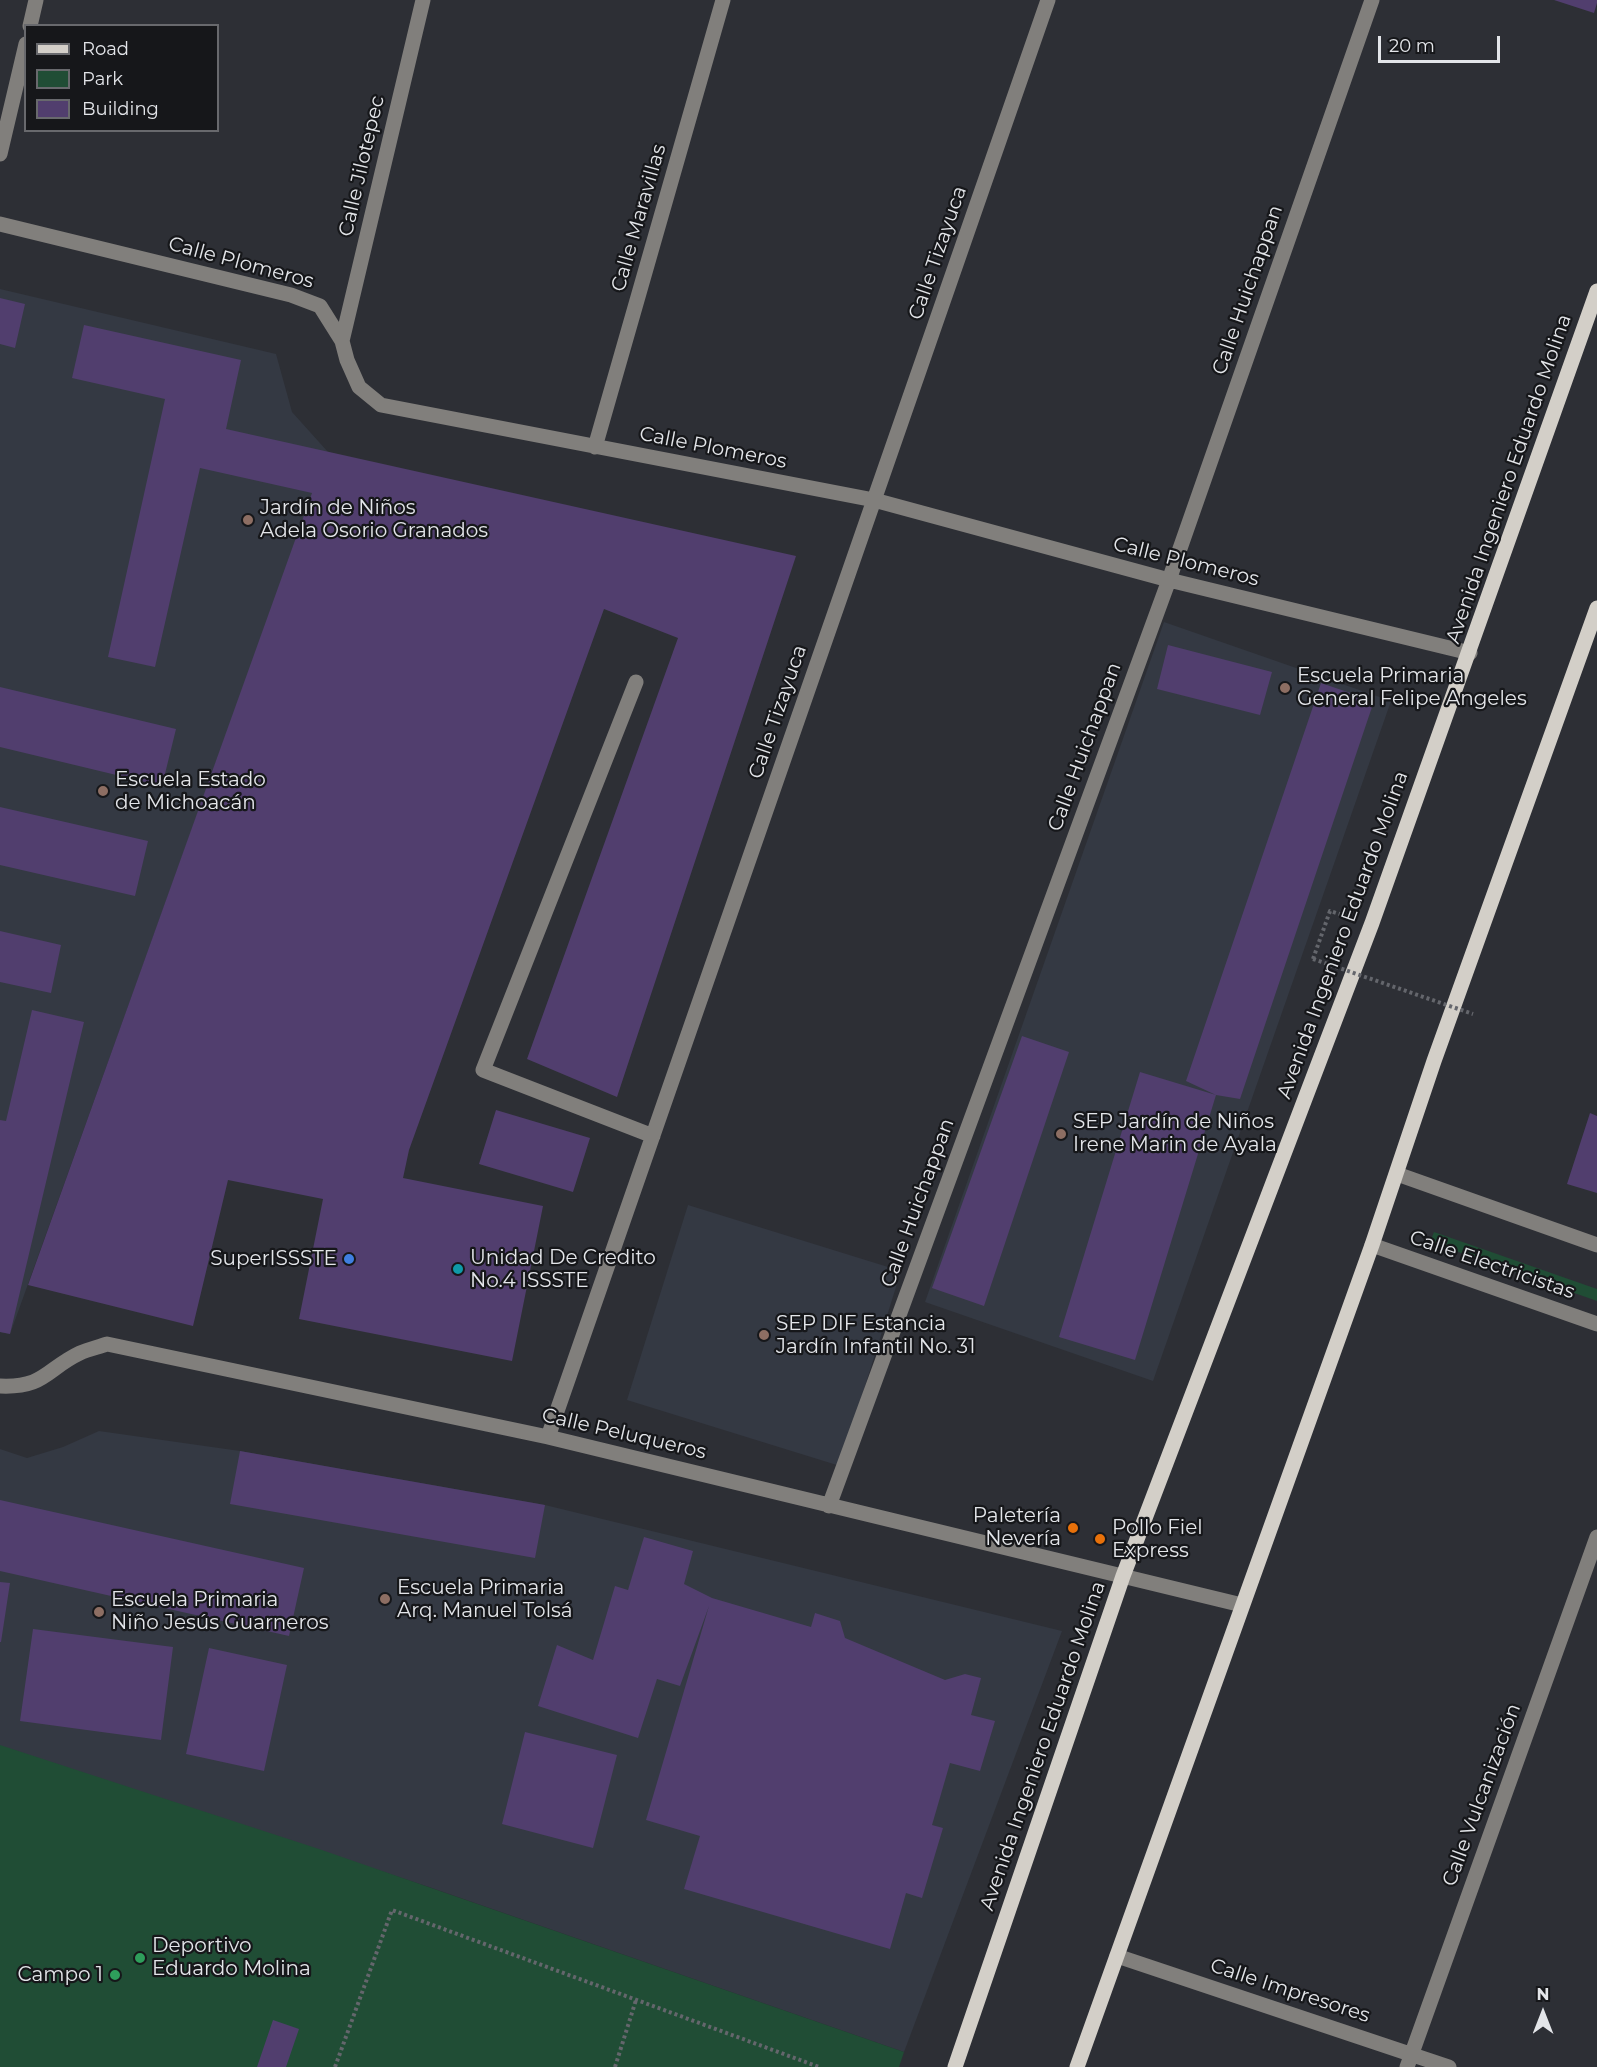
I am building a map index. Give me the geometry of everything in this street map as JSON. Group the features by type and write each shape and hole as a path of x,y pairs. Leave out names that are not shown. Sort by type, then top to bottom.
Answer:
{"main road":[{"name":"Avenida Ingeniero Eduardo Molina","path":"955,2067 1123,1576 1372,923 1597,291"},
{"path":"1077,2067 1372,1245 1434,1061 1597,608"}],"street":[{"path":"30,24 36,0"},
{"name":"Calle Jilotepec","path":"342,341 423,0"},
{"name":"Calle Maravillas","path":"595,447 723,0"},
{"name":"Calle Tizayuca","path":"548,1437 1048,0"},
{"name":"Calle Huichappan","path":"829,1506 1169,580 1372,0"},
{"path":"0,154 24,52"},
{"name":"Calle Plomeros","path":"0,224 291,295 320,306 342,341 347,360 359,387 381,405 874,500 1169,580 1470,653"},
{"path":"636,682 483,1070 653,1136"},
{"path":"1397,1174 1597,1245"},
{"name":"Calle Electricistas","path":"1372,1245 1597,1324"},
{"name":"Calle Peluqueros","path":"0,1386 16,1387 40,1381 80,1353 107,1344 548,1437 1242,1605"},
{"name":"Calle Vulcanización","path":"1409,2060 1597,1537"},
{"name":"Calle Impresores","path":"1117,1956 1409,2060 1449,2067"}],"path":[{"path":"1330,911 1313,959 1473,1014"},
{"path":"335,2067 392,1910 819,2067"},
{"path":"615,2067 636,2000"}],"shaded area":[{"name":"Escuela Estado de Michoacán","path":"0,289 276,354 292,412 328,452 10,1334 0,1332"},
{"path":"1164,622 1391,701 1153,1381 925,1302"},
{"name":"SEP DIF Estancia Jardín Infantil No. 31","path":"688,1205 901,1271 840,1466 627,1400"},
{"path":"99,1431 240,1451 545,1505 1062,1631 904,2052 429,1887 0,1746 0,1449 27,1458 63,1447"}],"green space":[{"path":"1434,1232 1597,1289 1597,1301 1430,1242"},
{"path":"0,1745 319,1849 904,2052 899,2067 0,2067"}],"building":[{"path":"1554,0 1597,0 1597,3 1594,13"},
{"path":"0,298 25,304 15,348 0,344"},
{"path":"84,325 241,360 226,429 796,556 617,1097 527,1059 678,638 604,609 409,1150 403,1178 543,1206 512,1361 299,1319 323,1199 228,1180 193,1326 28,1285 312,493 200,468 155,667 108,657 165,399 72,378"},
{"path":"1168,645 1272,672 1260,715 1157,689"},
{"path":"1321,683 1374,701 1240,1099 1216,1095 1186,1081"},
{"path":"0,687 176,729 162,786 0,747"},
{"path":"0,807 148,841 135,896 0,865"},
{"path":"0,931 61,945 51,993 0,982"},
{"path":"32,1010 84,1022 10,1334 0,1332 0,1120 6,1121"},
{"path":"1022,1036 1069,1052 984,1306 932,1288"},
{"path":"1140,1072 1216,1095 1135,1360 1059,1337"},
{"path":"496,1110 590,1138 573,1192 479,1164"},
{"path":"1590,1113 1597,1116 1597,1193 1567,1184"},
{"path":"240,1451 545,1505 535,1558 230,1504"},
{"path":"0,1500 304,1568 289,1636 0,1571"},
{"path":"644,1537 693,1551 684,1584 712,1598 811,1627 815,1613 840,1621 845,1638 945,1680 965,1674 981,1678 971,1715 995,1721 980,1771 950,1763 932,1825 943,1828 922,1898 906,1893 890,1949 684,1889 700,1836 646,1820 709,1606 680,1686 657,1679 638,1738 538,1706 557,1645 593,1660 615,1586 628,1590"},
{"path":"0,1582 10,1583 1,1642 0,1642"},
{"path":"33,1629 173,1647 161,1740 20,1721"},
{"path":"209,1648 287,1665 264,1771 186,1754"},
{"path":"525,1732 617,1755 593,1848 502,1824"},
{"path":"273,2020 299,2029 286,2067 257,2067"}],"place":[{"name":"Jardín de Niños Adela Osorio Granados","path":"248,520"},
{"name":"Escuela Primaria General Felipe Angeles","path":"1285,688"},
{"name":"Escuela Estado de Michoacán","path":"103,791"},
{"name":"SEP Jardín de Niños Irene Marin de Ayala","path":"1061,1134"},
{"name":"SuperISSSTE","path":"349,1259"},
{"name":"Unidad De Credito No.4 ISSSTE","path":"458,1269"},
{"name":"SEP DIF Estancia Jardín Infantil No. 31","path":"764,1335"},
{"name":"Paletería Nevería","path":"1073,1528"},
{"name":"Pollo Fiel Express","path":"1100,1539"},
{"name":"Escuela Primaria Arq. Manuel Tolsá","path":"385,1599"},
{"name":"Escuela Primaria Niño Jesús Guarneros","path":"99,1612"},
{"name":"Deportivo Eduardo Molina","path":"140,1958"},
{"name":"Campo 1","path":"115,1975"}]}
